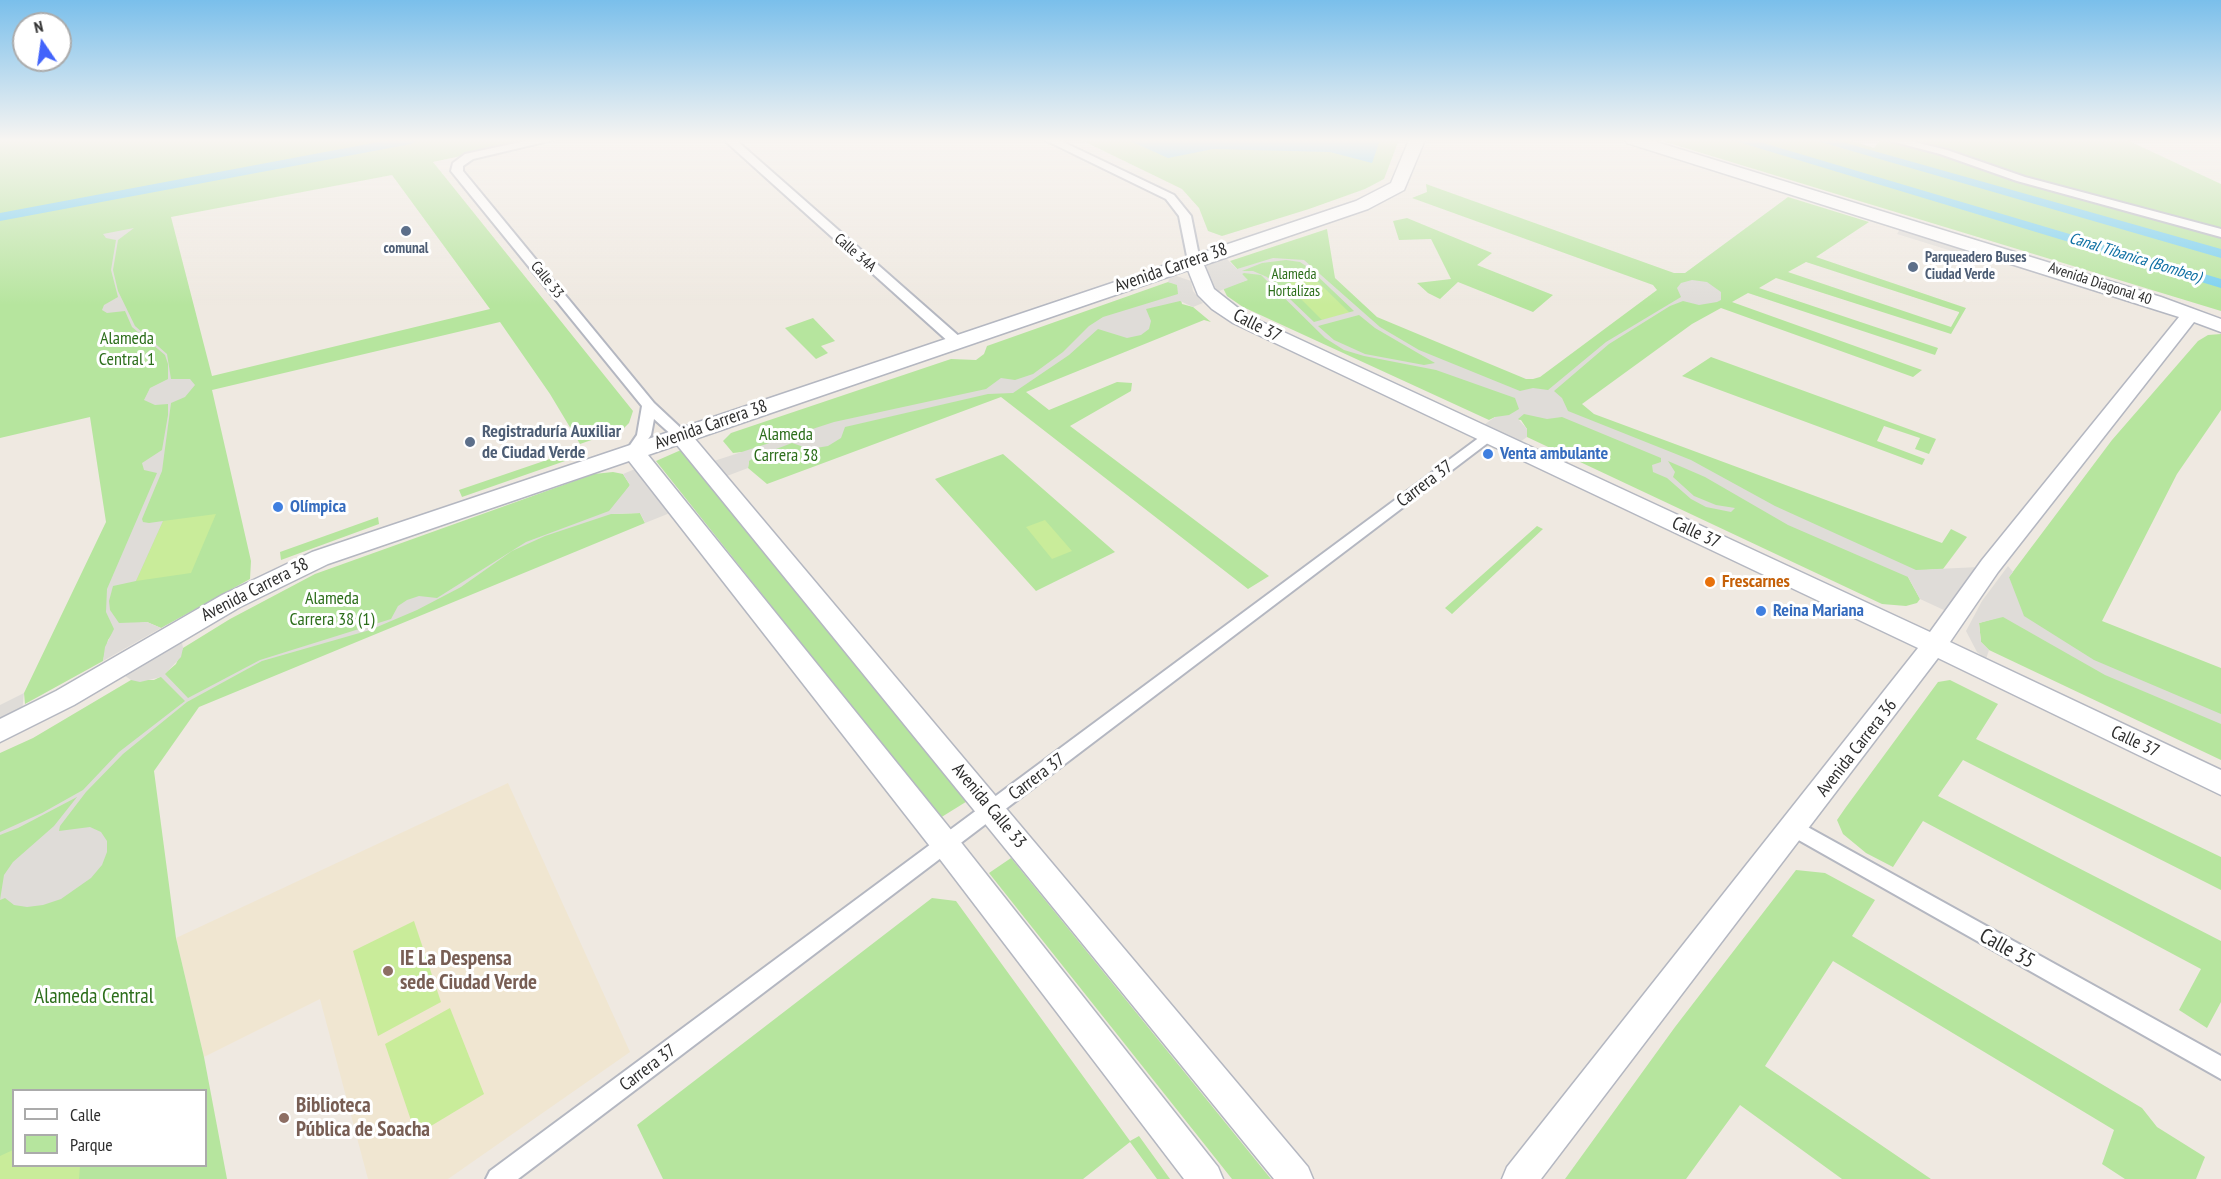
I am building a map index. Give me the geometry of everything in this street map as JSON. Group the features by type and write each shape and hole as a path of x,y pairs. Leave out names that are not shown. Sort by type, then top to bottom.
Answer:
{"main road":[{"name":"Avenida Carrera 38","path":"0,731 74,693 220,606 297,567 360,543 1362,205 1383,195"},
{"name":"Avenida Diagonal 40","path":"1813,195 1992,250 2221,326"},
{"name":"Calle 37","path":"1194,261 1205,291 1219,305 1239,319 2221,783"},
{"name":"Avenida Carrera 36","path":"1520,1179 1795,828 1933,646 1990,566 2190,315"},
{"name":"Avenida Calle 33","path":"680,435 993,810 1296,1179"},
{"path":"633,451 946,845 1206,1179"}],"street":[{"name":"Calle 33","path":"477,195 649,406 680,435"},
{"name":"Calle 34A","path":"791,195 956,341"},
{"path":"1166,195 1185,216 1194,261"},
{"path":"2080,195 2221,233"},
{"path":"633,451 644,435 649,406"},
{"name":"Carrera 37","path":"498,1179 993,810 1488,436"},
{"name":"Calle 35","path":"1795,828 2221,1068"}],"shaded area":[{"path":"134,228 118,240 113,270 118,291 135,326 167,354 171,379 190,379 195,385 185,397 171,403 162,471 142,519 143,522 149,523 163,521 136,581 113,586 109,601 110,610 119,623 147,622 161,628 103,661 105,647 114,629 106,612 107,589 157,473 144,470 142,463 162,450 168,415 168,404 155,405 144,400 150,388 168,379 168,364 165,355 132,327 125,311 107,313 102,310 104,305 118,297 111,270 116,240 106,238 103,234"},
{"path":"1900,229 1915,229 1990,253 1987,262 1897,234"},
{"path":"1224,256 1237,269 1273,258 1304,260 1380,327 1419,350 1520,391 1533,388 1548,390 1606,342 1681,297 1677,288 1681,283 1692,280 1707,282 1721,292 1721,300 1699,305 1683,301 1670,306 1609,344 1554,391 1562,398 1568,411 1691,460 1775,506 1916,570 1979,567 1946,611 1920,599 1908,577 1788,525 1705,477 1668,461 1675,472 1673,477 1694,496 1716,505 1735,508 1731,512 1706,507 1691,499 1667,478 1653,472 1652,465 1661,462 1661,458 1562,417 1547,419 1524,414 1518,419 1527,429 1527,437 1517,444 1481,427 1495,417 1509,415 1519,409 1515,398 1436,370 1344,350 1325,338 1261,275 1244,273 1242,274 1248,280 1214,293 1204,268 1206,262","holes":["1286,260 1300,262 1309,268 1354,311 1314,322 1267,277 1253,271 1242,271 1262,263","1359,315 1375,328 1435,363 1424,365 1365,354 1334,340 1318,326"]},
{"path":"1171,274 1191,281 1193,291 1203,303 1193,307 1180,301 1146,309 1151,321 1149,329 1141,335 1127,338 1098,329 1069,355 1013,393 988,394 845,427 841,438 828,446 810,449 792,443 755,457 749,461 748,468 727,476 714,461 834,422 986,389 1001,378 1015,380 1033,374 1063,352 1089,326 1103,317 1178,294 1177,285 1168,282"},
{"path":"635,469 670,513 645,523 640,513 611,514 545,536 512,551 461,587 417,610 370,630 262,661 187,702 123,754 86,792 60,826 59,831 90,827 101,832 107,841 107,852 102,865 91,878 61,899 43,905 27,907 14,905 5,898 0,900 4,875 13,862 54,826 77,797 18,828 0,835 0,832 42,813 83,790 119,752 185,701 161,677 140,682 131,680 121,673 181,637 183,648 181,657 165,674 188,698 260,660 391,619 398,606 407,600 419,596 437,598 526,542 609,511 630,485 623,474"},
{"path":"2008,566 2013,572 2009,577 2024,616 2094,660 2221,714 2221,724 2105,675 2003,617 1979,623 1981,642 1989,650 1986,659 1977,652 1966,631 1982,601"},
{"path":"24,693 22,712 0,722 0,705"},
{"name":"IE La Despensa sede Ciudad Verde","path":"508,783 630,1052 448,1179 368,1179 320,999 204,1057 176,938"}],"green space":[{"name":"Alameda Central 1","path":"0,195 287,195 171,217 212,376 490,309 407,195 460,195 633,411 629,423 623,429 580,444 550,394 500,322 212,390 251,561 250,579 161,628 147,622 118,626 108,640 103,661 25,704 24,693 106,522 90,417 0,438"},
{"path":"1187,195 1348,195 1222,236 1208,231 1199,208"},
{"name":"Alameda Hortalizas","path":"1419,195 1457,195 1674,273 1685,273 1788,197 1869,222 1816,257 1966,308 1951,334 1776,278 1759,288 1938,348 1935,355 1748,293 1732,302 1922,370 1913,377 1721,308 1692,324 1582,404 1594,414 1942,543 1951,529 1967,537 1943,569 1909,571 1908,577 1920,599 1917,603 1906,606 1882,604 1527,437 1527,429 1521,420 1495,417 1489,420 1243,307 1227,296 1223,288 1247,280 1230,261 1327,229 1335,278 1377,317 1526,379 1533,379 1540,377 1657,290 1653,285 1412,198","holes":["1806,262 1959,313 1951,327 1788,272"]},
{"path":"1840,195 2221,195 2221,311"},
{"path":"1407,218 1492,253 1477,265 1553,295 1533,312 1458,282 1440,299 1428,293 1417,283 1451,279 1431,239 1399,240 1393,221"},
{"path":"1313,277 1350,313 1322,320 1286,284"},
{"name":"Alameda Carrera 38","path":"1168,282 1177,284 1182,304 1193,307 1211,322 1204,320 1026,392 1049,410 1117,382 1132,383 1131,391 1070,426 1269,576 1248,589 1001,397 767,484 748,468 749,461 742,452 733,453 723,441 731,433 951,359 976,360 984,354 987,346"},
{"path":"813,318 835,341 821,346 828,353 816,359 785,328"},
{"path":"2221,334 2221,410 2177,474 2102,621 2221,668 2221,760 1989,650 1981,642 1979,623 2003,616 2009,577 2112,440 2198,341 2208,335"},
{"path":"1711,357 1936,439 1929,454 1915,449 1920,438 1884,426 1877,441 1925,459 1922,465 1682,376"},
{"path":"582,448 585,454 462,497 459,490"},
{"path":"681,450 969,800 940,818 656,461"},
{"path":"1003,454 1115,552 1036,591 935,479"},
{"name":"Alameda Central","path":"613,472 623,474 630,485 611,514 640,513 645,523 199,707 154,771 176,938 204,1057 227,1179 0,1179 0,753 33,738 131,680 154,680 162,676 176,664 183,648 230,619 315,574 594,474"},
{"path":"216,514 191,573 136,581 163,521"},
{"path":"378,517 379,524 281,560 280,552"},
{"path":"1045,520 1072,551 1052,559 1026,527"},
{"path":"1537,526 1543,529 1452,614 1445,608"},
{"path":"1950,680 1998,704 1976,739 2221,857 2221,890 1963,760 1938,796 2221,941 2221,1002 2207,1028 2179,1010 2201,969 1923,821 1893,867 1866,853 1843,834 1837,820 1846,807 1938,682"},
{"path":"1011,858 1271,1179 1232,1179 989,873"},
{"path":"1796,870 1825,873 1875,900 1852,936 2142,1108 2157,1127 2205,1157 2196,1179 2125,1179 2102,1164 2114,1130 1833,961 1765,1066 1931,1179 1842,1179 1740,1105 1686,1179 1565,1179 1675,1027"},
{"path":"932,898 956,901 1130,1141 1139,1136 1170,1179 1157,1179 1130,1142 1083,1179 663,1179 637,1125"},
{"path":"414,921 441,1002 378,1036 353,951"},
{"path":"450,1008 484,1094 416,1135 385,1044"},
{"path":"12,1150 12,1167 80,1167 79,1179 0,1179 0,1156"}],"waterway":[{"path":"0,217 117,195"},
{"name":"Canal Tibanica (Bombeo)","path":"1923,195 2221,284"},
{"path":"2014,195 2221,254"}],"place":[{"name":"comunal","path":"406,231"},
{"name":"Parqueadero Buses Ciudad Verde","path":"1913,267"},
{"name":"Registraduría Auxiliar de Ciudad Verde","path":"470,442"},
{"name":"Venta ambulante","path":"1488,454"},
{"name":"Olímpica","path":"278,507"},
{"name":"Frescarnes","path":"1710,582"},
{"name":"Reina Mariana","path":"1761,611"},
{"name":"IE La Despensa sede Ciudad Verde","path":"388,971"},
{"name":"Biblioteca Pública de Soacha","path":"284,1118"}],"park label":[{"name":"Alameda Carrera 38 (1)","path":"332,609"}]}
